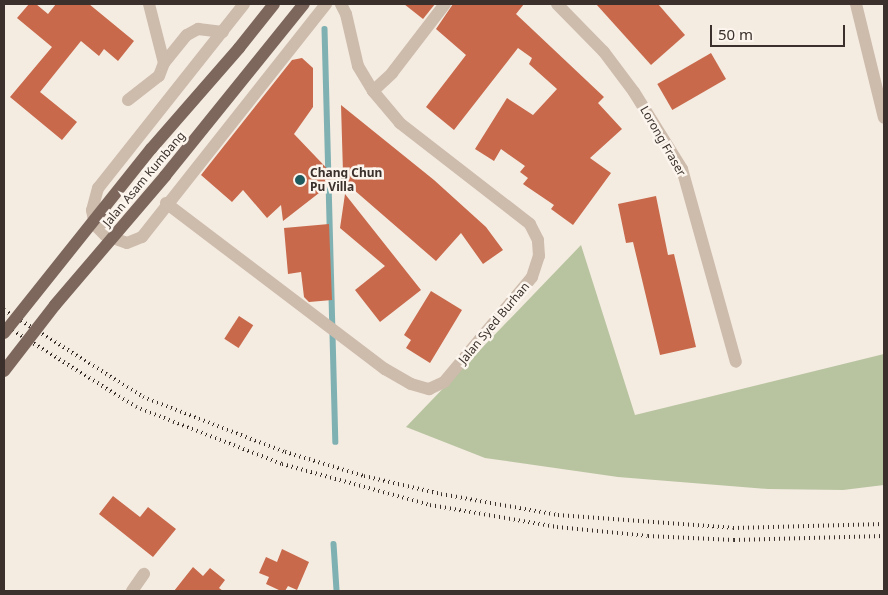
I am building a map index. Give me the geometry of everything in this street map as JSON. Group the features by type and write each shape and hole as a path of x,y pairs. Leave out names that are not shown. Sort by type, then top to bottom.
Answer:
{"main road":[{"path":"261,18 266,4"},
{"name":"Jalan Asam Kumbang","path":"4,333 151,149 239,48 274,4"},
{"name":"Jalan Asam Kumbang","path":"4,371 55,305 165,176 302,7"}],"street":[{"path":"149,4 164,63"},
{"path":"244,4 98,188 92,210 96,224 105,235 127,243 142,237 166,203 326,4"},
{"name":"Jalan Syed Burhan","path":"166,203 361,350 411,384 429,389 444,382 532,277 539,256 538,240 530,224 400,123 373,91 358,66 341,4"},
{"path":"373,91 392,73 445,4"},
{"name":"Lorong Fraser","path":"557,4 616,68 658,128 682,170 736,362"},
{"path":"856,4 884,118"},
{"path":"128,100 159,76 164,63 187,35 198,29 223,32"},
{"path":"132,591 144,574"}],"green space":[{"path":"581,245 635,415 884,354 884,485 843,490 768,489 618,477 485,458 406,427"}],"building":[{"path":"29,4 36,4 48,14 56,4 89,4 134,41 118,61 104,49 99,56 81,41 40,92 77,122 62,140 10,97 52,47 17,18"},
{"path":"404,4 435,4 423,19"},
{"path":"453,4 524,4 516,14 604,97 598,103 622,129 590,158 611,173 573,225 551,209 554,205 523,184 528,178 520,172 525,166 501,149 494,161 475,149 507,98 533,115 557,89 529,64 532,58 518,48 454,130 426,107 466,55 436,29"},
{"path":"596,4 658,4 685,35 651,65"},
{"path":"711,53 726,79 672,110 657,84"},
{"path":"302,58 313,68 313,107 294,134 337,179 283,221 281,205 267,218 243,190 232,202 201,175 292,60"},
{"path":"341,105 434,180 486,227 503,250 483,264 461,233 436,261 346,183 349,168 343,173"},
{"path":"345,194 421,290 380,322 355,290 385,266 340,228"},
{"path":"656,196 668,255 674,254 696,347 660,355 633,242 626,243 618,204"},
{"path":"329,224 332,300 309,302 304,297 301,272 288,274 284,228"},
{"path":"431,291 462,310 430,363 406,348 411,340 404,335"},
{"path":"239,316 253,325 239,348 224,339"},
{"path":"113,496 140,517 148,507 176,529 153,557 99,514"},
{"path":"282,549 309,562 297,590 288,586 285,591 281,591 266,584 269,577 259,573 266,557 277,562"},
{"path":"193,567 203,576 210,568 225,580 219,588 223,591 174,591"}],"waterway":[{"path":"325,29 336,442"},
{"path":"334,544 337,591"}],"railway":[{"path":"4,310 143,397 285,452 364,476 441,494 558,515 733,528 884,524"},
{"path":"4,325 136,407 282,464 430,505 557,527 648,536 734,540 884,536"}],"place":[{"name":"Chang Chun Pu Villa","path":"300,180"}]}
